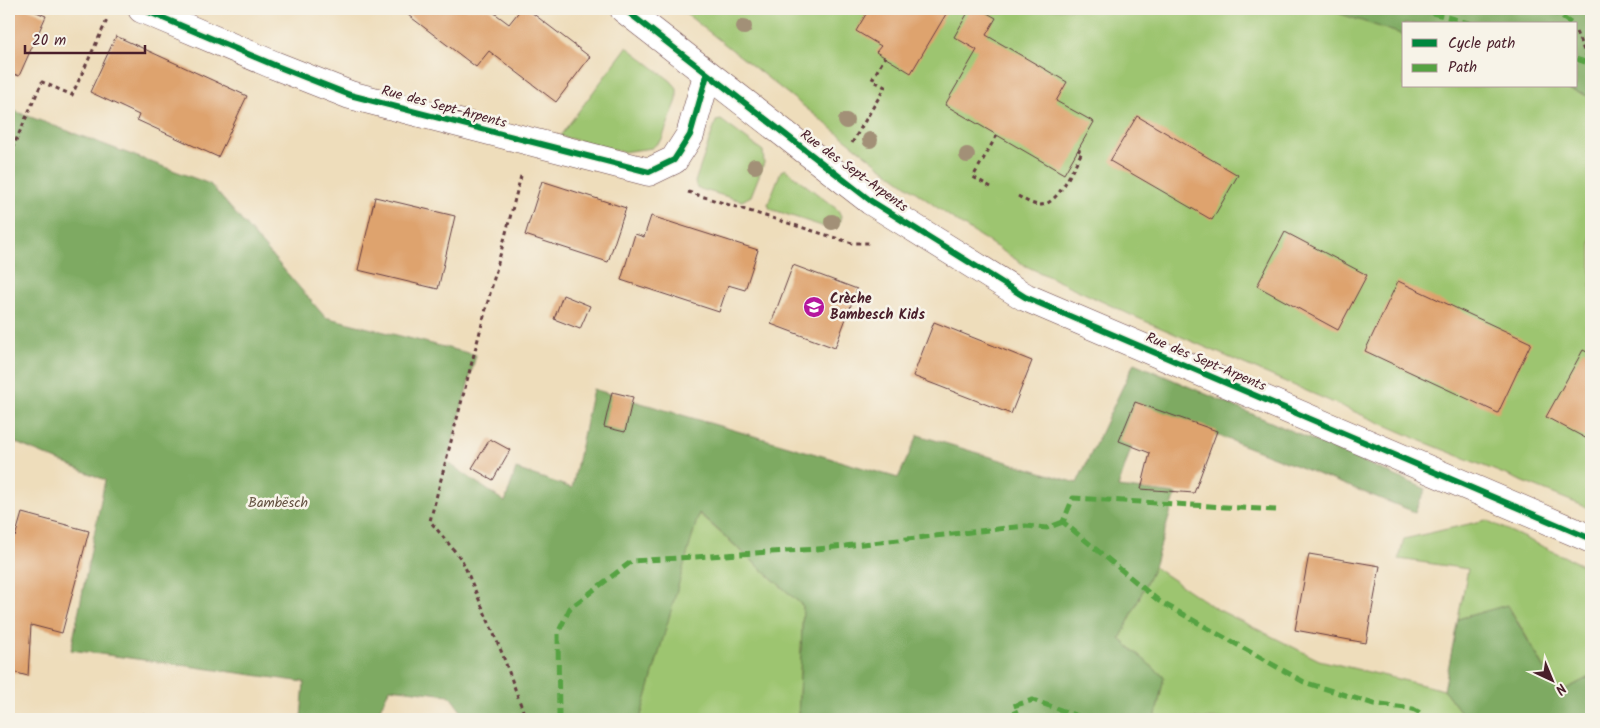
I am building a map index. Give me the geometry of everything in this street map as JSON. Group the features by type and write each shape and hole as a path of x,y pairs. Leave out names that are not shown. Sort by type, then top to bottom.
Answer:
{"street":[{"name":"Rue des Sept-Arpents","path":"142,9 274,65 350,94 530,143 649,172"},
{"name":"Rue des Sept-Arpents","path":"624,9 872,202 1025,297 1591,539"},
{"path":"649,172 674,160 690,135 707,75"}],"path":[{"path":"9,156 42,82 72,95 109,15"},
{"path":"1578,37 1590,64"},
{"path":"834,174 885,87 872,80 885,57"},
{"path":"991,187 973,176 997,135"},
{"path":"526,719 502,653 462,560 430,521 530,143"},
{"path":"1018,196 1032,204 1050,203 1057,196 1082,152 1078,150"},
{"path":"649,172 692,194 852,243 879,242"}],"green space":[{"path":"680,9 1326,9 1402,34 1402,88 1565,88 1591,97 1591,509 1429,444 1131,315 1026,266 956,221 881,167"},
{"path":"1326,9 1591,9 1591,97 1565,88 1578,88 1578,22 1402,22 1402,34"},
{"path":"627,47 671,81 677,88 677,100 662,139 652,148 622,152 560,136"},
{"name":"Bambësch","path":"9,109 210,184 325,317 476,355 447,462 505,502 516,469 572,488 593,389 898,478 918,435 1077,483 1134,363 1426,489 1415,512 1145,407 1118,487 1176,494 1154,567 1120,639 1164,677 1155,719 798,719 803,606 699,513 640,719 467,719 449,695 390,688 375,719 301,719 304,682 71,650 105,480 9,440"},
{"path":"721,120 763,151 764,163 751,196 742,201 697,188 695,182 716,121"},
{"path":"785,169 838,210 841,216 838,226 831,229 770,209 768,204 781,171"},
{"path":"698,513 803,606 798,719 640,719"},
{"path":"1486,520 1591,569 1591,676 1559,693 1508,605 1458,619 1468,569 1399,559 1404,539"},
{"path":"1154,567 1215,608 1319,660 1444,690 1466,719 1155,719 1164,677 1120,639"},
{"path":"1507,605 1559,693 1591,676 1591,719 1466,719 1444,690 1458,619"}],"building":[{"path":"9,9 29,9 46,16 19,76 9,72"},
{"path":"413,9 489,9 509,24 521,9 527,9 590,57 556,102 489,51 476,67 408,15"},
{"path":"869,9 949,9 911,73 876,52 881,46 856,31"},
{"path":"970,9 980,9 996,18 986,35 1067,82 1056,101 1094,122 1064,174 945,105 977,50 954,37"},
{"path":"116,36 247,96 218,157 137,120 139,115 90,92"},
{"path":"1137,116 1238,175 1212,220 1110,161"},
{"path":"542,181 626,208 608,262 525,235"},
{"path":"375,197 455,216 438,289 358,270"},
{"path":"651,216 758,250 745,290 728,285 719,312 621,280 635,234 644,237"},
{"path":"1285,232 1367,275 1338,330 1257,286"},
{"name":"Crèche Bambesch Kids","path":"793,265 857,289 835,348 771,324"},
{"path":"1398,281 1531,343 1498,413 1365,351"},
{"path":"563,295 590,306 580,329 554,319"},
{"path":"934,322 1032,361 1011,414 913,376"},
{"path":"1583,350 1591,354 1591,441 1546,417"},
{"path":"612,392 633,397 625,432 604,427"},
{"path":"1135,402 1217,431 1194,493 1141,489 1150,453 1119,441"},
{"path":"490,439 510,450 493,480 472,468"},
{"path":"22,513 89,531 62,633 31,625 28,676 9,671 9,536 15,537"},
{"path":"1309,554 1380,566 1366,643 1295,630"},
{"path":"143,713 153,719 139,719"}],"marked path":[{"path":"1418,9 1465,22"},
{"path":"1550,9 1569,22"},
{"path":"1578,60 1591,64"},
{"path":"1276,510 1073,498 1063,522 1159,601 1304,682 1374,704 1413,709 1424,715 1425,719"},
{"path":"559,719 558,633 570,608 632,561 817,549 1025,526 1047,528 1063,522"},
{"path":"1019,719 1013,706 1033,700 1086,719"}],"cycle path":[{"path":"142,9 350,95 649,172 674,160 690,135 707,75"},
{"path":"624,9 871,201 1025,297 1591,539"}],"place":[{"name":"Crèche Bambesch Kids","path":"814,307"}]}
